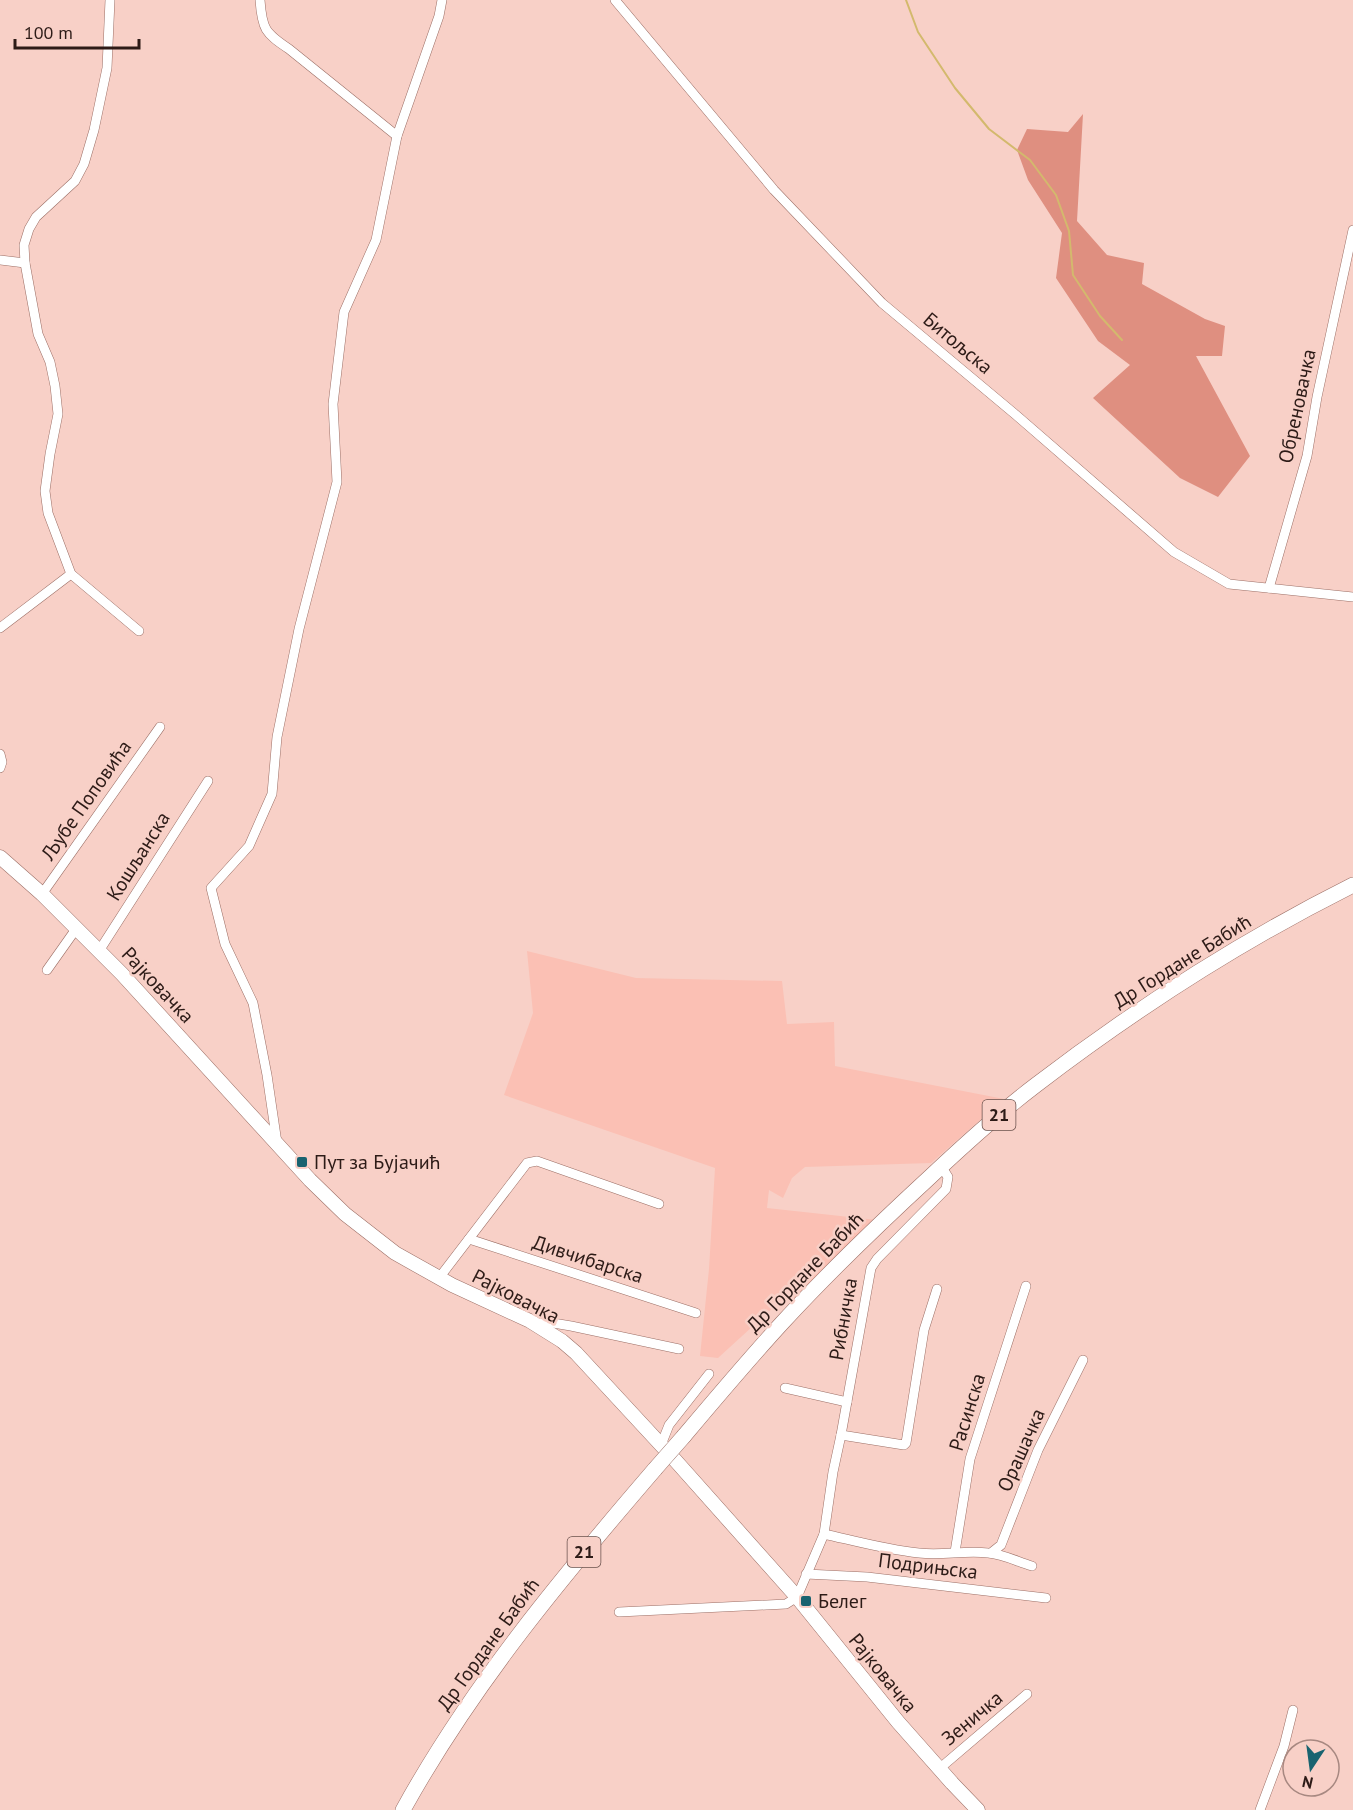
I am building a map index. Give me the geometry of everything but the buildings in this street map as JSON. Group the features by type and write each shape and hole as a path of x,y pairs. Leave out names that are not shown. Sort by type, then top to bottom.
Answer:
{"main road":[{"name":"Рајковачка","path":"0,857 42,894 160,1013 310,1180 345,1215 387,1248 439,1278 534,1324 562,1341 576,1353 662,1444 797,1597 897,1722 978,1810"},
{"name":"Др Гордане Бабић","path":"403,1810 458,1718 498,1660 571,1568 780,1324 870,1233 941,1166 1036,1085 1137,1013 1224,957 1353,885"}],"street":[{"path":"110,0 107,68 94,130 84,164 75,181 36,217 24,245 25,263 38,334 50,362 58,414 45,492 48,513 71,574 139,631"},
{"path":"260,0 262,23 272,37 397,136"},
{"path":"277,1143 253,1003 225,944 211,888 249,846 272,794 277,736 299,629 337,482 333,404 344,312 376,240 397,136 439,16 442,0"},
{"name":"Битољска","path":"615,0 774,189 882,303 1174,552 1229,584 1353,597"},
{"name":"Обреновачка","path":"1269,588 1307,456 1353,230"},
{"path":"0,260 25,263"},
{"path":"0,628 71,574"},
{"name":"Љубе Поповића","path":"42,894 160,727"},
{"path":"0,754 2,762 0,768"},
{"name":"Кошљанска","path":"99,951 208,781"},
{"path":"47,970 76,929"},
{"path":"439,1278 527,1163 537,1161 659,1204"},
{"name":"Рибничка","path":"797,1597 824,1534 833,1472 871,1268 877,1259 946,1189 948,1177 941,1166"},
{"name":"Дивчибарска","path":"469,1239 696,1313"},
{"name":"Расинска","path":"955,1552 970,1460 1026,1286"},
{"path":"841,1435 903,1445 906,1443 924,1330 937,1289"},
{"path":"534,1324 553,1323 571,1326 679,1349"},
{"name":"Орашачка","path":"991,1553 1000,1545 1038,1450 1083,1360"},
{"path":"662,1444 669,1425 709,1374"},
{"path":"785,1388 847,1402"},
{"name":"Подрињска","path":"824,1534 895,1550 932,1554 991,1553 1032,1566"},
{"name":"Подрињска","path":"806,1574 875,1578 1046,1598"},
{"path":"619,1612 786,1604 797,1597"},
{"name":"Зеничка","path":"939,1769 1027,1694"},
{"path":"1260,1810 1284,1746 1293,1710"}],"shaded area":[{"path":"1083,114 1077,221 1107,255 1144,263 1142,284 1205,319 1225,326 1222,356 1196,356 1250,456 1218,497 1180,478 1093,398 1130,365 1098,341 1056,278 1062,233 1028,180 1017,150 1027,129 1068,132"},
{"path":"527,951 636,978 782,981 787,1024 834,1022 835,1066 1004,1099 931,1163 805,1167 792,1178 783,1198 769,1190 767,1208 877,1220 793,1302 786,1296 718,1358 700,1356 709,1269 715,1168 504,1095 533,1013"}],"waterway":[{"path":"906,0 918,32 955,88 989,129 1030,160 1056,195 1069,231 1073,275 1100,316 1122,340"}],"place":[{"name":"Пут за Бујачић","path":"302,1162"},
{"name":"Белег","path":"806,1601"}]}
